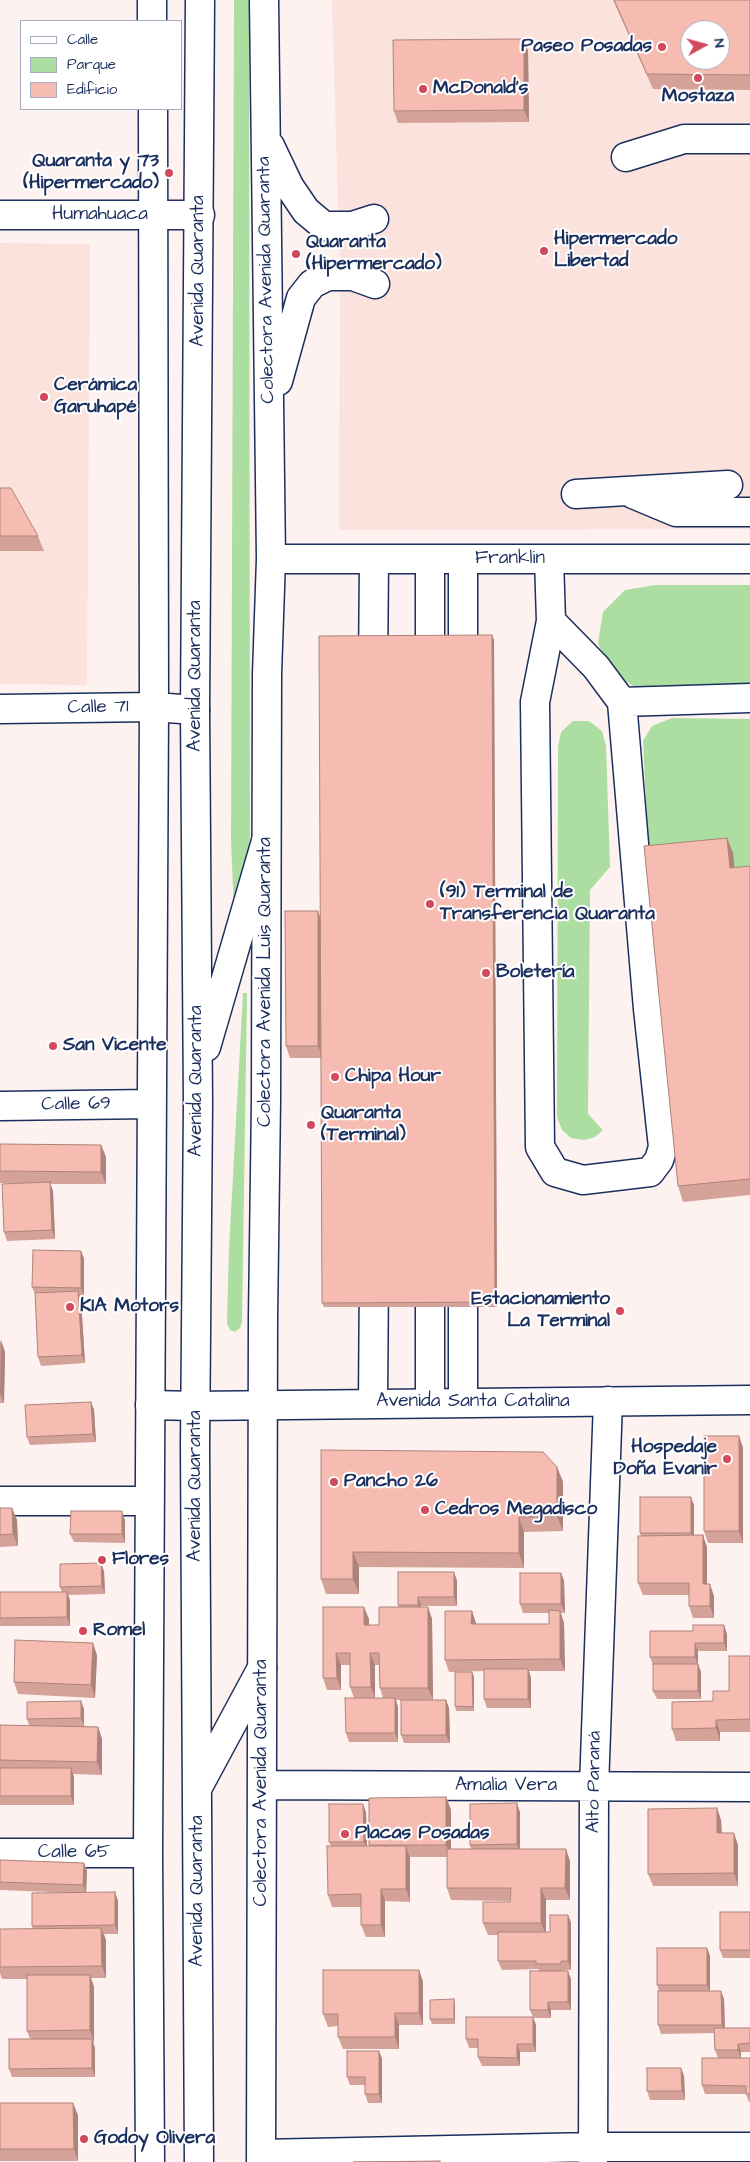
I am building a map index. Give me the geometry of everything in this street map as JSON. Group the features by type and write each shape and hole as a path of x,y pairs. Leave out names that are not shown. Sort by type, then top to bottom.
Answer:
{"main road":[{"path":"152,0 152,20"},
{"name":"Avenida Quaranta","path":"199,2162 195,1406 198,1077 195,710 200,215 200,0"},
{"name":"Colectora Avenida Quaranta","path":"264,0 271,559"},
{"path":"150,2162 148,1854 154,707 153,110"},
{"path":"266,137 289,186 306,211 324,226 352,226 374,219"},
{"path":"626,157 684,139 748,139"},
{"name":"Humahuaca","path":"0,216 200,215"},
{"path":"269,412 301,298 312,284 328,276 353,276 375,284"},
{"path":"576,494 728,485"},
{"path":"627,491 676,512 750,512"},
{"name":"Franklin","path":"271,559 750,558"},
{"name":"Colectora Avenida Luis Quaranta","path":"264,1405 266,841 271,559"},
{"path":"373,701 374,559"},
{"path":"430,559 430,693"},
{"path":"463,559 463,697"},
{"path":"549,559 550,622 535,702 540,1147 555,1172 583,1180 650,1172 659,1160 663,1147 648,1009 622,702 596,667 550,622"},
{"path":"622,702 750,698"},
{"name":"Calle 71","path":"0,709 154,707 195,710"},
{"path":"198,1077 266,841"},
{"name":"Calle 69","path":"0,1106 151,1104"},
{"path":"373,1402 374,1241"},
{"path":"430,1242 430,1402"},
{"path":"463,1246 463,1402"},
{"name":"Avenida Santa Catalina","path":"150,1405 750,1400"},
{"name":"Alto Paraná","path":"594,2155 594,1787 608,1401"},
{"name":"Colectora Avenida Quaranta","path":"261,2158 264,1405"},
{"path":"0,1500 150,1501"},
{"path":"198,1786 262,1668"},
{"name":"Amalia Vera","path":"262,1785 750,1787"},
{"name":"Calle 65","path":"0,1853 148,1854"},
{"path":"181,2162 199,2129"},
{"path":"261,2158 594,2155 750,2147"}],"shaded area":[{"name":"Hipermercado Libertad","path":"332,0 750,0 750,529 339,530 340,276"},
{"name":"Cerámica Garuhapé","path":"0,243 90,244 87,685 0,684"}],"green space":[{"path":"234,0 248,0 249,2 250,840 235,934 231,841"},
{"path":"656,585 750,585 750,686 637,688 610,672 598,643 603,612 625,590"},
{"path":"672,718 750,719 750,882 649,862 643,741 652,726"},
{"path":"573,721 589,721 602,731 606,746 610,867 590,890 588,1114 603,1130 595,1137 584,1140 571,1138 562,1130 557,1117 558,747 561,732"},
{"path":"243,993 247,993 242,1322 240,1328 235,1332 230,1330 227,1323 229,1249"}],"building":[{"name":"Paseo Posadas","path":"614,0 750,0 750,75 647,74"},
{"path":"524,39 524,110 394,111 393,40"},
{"path":"0,488 11,488 38,536 0,536"},
{"path":"492,635 495,1302 322,1303 319,636"},
{"path":"727,838 730,868 750,866 750,1179 678,1186 644,846"},
{"path":"285,911 318,911 318,1046 286,1046"},
{"path":"0,1144 101,1145 101,1172 0,1171"},
{"path":"50,1182 52,1230 4,1232 2,1184"},
{"path":"33,1250 81,1251 81,1288 32,1287"},
{"path":"78,1291 82,1355 38,1357 35,1293"},
{"path":"91,1402 93,1434 27,1437 25,1405"},
{"path":"704,1436 739,1436 739,1531 704,1531"},
{"name":"Cedros Megadisco","path":"321,1450 543,1452 557,1467 557,1516 519,1517 519,1553 353,1552 353,1579 321,1579"},
{"path":"640,1497 691,1497 691,1533 640,1533"},
{"path":"0,1508 12,1508 13,1534 0,1535"},
{"path":"71,1511 122,1511 122,1534 70,1534"},
{"path":"703,1535 703,1584 710,1584 710,1606 689,1606 689,1583 638,1583 638,1536"},
{"path":"101,1563 102,1586 60,1587 60,1564"},
{"path":"398,1572 454,1572 454,1597 418,1597 418,1605 398,1605"},
{"path":"520,1573 561,1573 561,1604 520,1604"},
{"path":"0,1592 67,1592 67,1617 0,1618"},
{"path":"323,1607 364,1607 364,1625 379,1625 379,1607 428,1607 428,1688 380,1688 379,1653 370,1653 371,1687 350,1687 350,1653 336,1653 337,1678 323,1678"},
{"path":"549,1610 560,1611 560,1659 445,1660 445,1611 472,1611 471,1624 549,1624"},
{"path":"693,1625 724,1625 724,1643 695,1643 695,1657 650,1657 650,1631 693,1631"},
{"path":"15,1640 93,1643 91,1685 14,1682"},
{"path":"729,1656 750,1656 750,1719 716,1720 716,1728 672,1729 672,1702 713,1701 713,1691 729,1691"},
{"path":"653,1664 698,1664 698,1691 653,1691"},
{"path":"484,1669 528,1669 528,1699 484,1699"},
{"path":"455,1672 472,1672 473,1707 455,1706"},
{"path":"345,1698 395,1698 395,1733 346,1733"},
{"path":"401,1700 446,1700 446,1735 401,1735"},
{"path":"81,1701 81,1718 27,1719 27,1702"},
{"path":"0,1725 98,1727 97,1762 0,1760"},
{"path":"0,1768 71,1768 71,1796 0,1796"},
{"path":"446,1797 446,1845 369,1845 369,1798"},
{"path":"517,1803 517,1844 470,1845 470,1804"},
{"path":"329,1804 363,1804 364,1842 329,1842"},
{"path":"717,1808 717,1833 734,1833 734,1873 648,1874 648,1809"},
{"path":"327,1846 406,1846 406,1889 381,1889 381,1925 361,1925 361,1894 328,1895"},
{"path":"447,1849 566,1849 565,1888 541,1888 541,1923 483,1923 483,1902 510,1902 511,1888 447,1888"},
{"path":"0,1860 84,1863 83,1885 0,1882"},
{"path":"115,1892 115,1925 32,1926 32,1893"},
{"path":"720,1912 750,1912 750,1950 720,1950"},
{"path":"550,1915 568,1915 568,1961 561,1961 561,1964 536,1964 536,1961 498,1961 498,1932 550,1932"},
{"path":"101,1928 102,1966 0,1967 0,1929"},
{"path":"657,1948 707,1948 707,1985 657,1985"},
{"path":"323,1970 419,1970 419,2013 395,2013 395,2037 338,2037 338,2014 323,2014"},
{"path":"530,1971 568,1971 568,2002 548,2002 548,2010 530,2010"},
{"path":"27,1975 90,1975 90,2030 27,2031"},
{"path":"658,1991 721,1991 722,2025 658,2025"},
{"path":"454,1999 454,2019 430,2019 430,2000"},
{"path":"466,2017 533,2017 533,2044 517,2044 517,2058 478,2057 478,2039 466,2039"},
{"path":"714,2028 750,2028 750,2043 738,2044 738,2050 715,2050"},
{"path":"9,2039 92,2039 92,2068 9,2069"},
{"path":"347,2051 379,2051 379,2094 365,2094 365,2077 347,2077"},
{"path":"702,2058 750,2058 750,2094 746,2094 746,2086 702,2085"},
{"path":"647,2068 681,2068 682,2091 647,2091"},
{"path":"0,2103 73,2103 74,2149 0,2149"},
{"path":"440,2161 440,2162 353,2162"}],"place":[{"name":"Paseo Posadas","path":"662,47"},
{"name":"Mostaza","path":"698,78"},
{"name":"McDonald's","path":"423,89"},
{"name":"Quaranta y 73 (Hipermercado)","path":"169,173"},
{"name":"Hipermercado Libertad","path":"544,251"},
{"name":"Quaranta (Hipermercado)","path":"296,254"},
{"name":"Cerámica Garuhapé","path":"44,397"},
{"name":"(91) Terminal de Transferencia Quaranta","path":"430,904"},
{"name":"Boletería","path":"486,973"},
{"name":"San Vicente","path":"53,1046"},
{"name":"Chipa Hour","path":"335,1077"},
{"name":"Quaranta (Terminal)","path":"311,1125"},
{"name":"KIA Motors","path":"70,1307"},
{"name":"Estacionamiento La Terminal","path":"620,1311"},
{"name":"Hospedaje Doña Evanir","path":"727,1459"},
{"name":"Pancho 26","path":"334,1482"},
{"name":"Cedros Megadisco","path":"425,1510"},
{"name":"Flores","path":"102,1560"},
{"name":"Romel","path":"83,1631"},
{"name":"Placas Posadas","path":"345,1834"},
{"name":"Godoy Olivera","path":"84,2139"}]}
